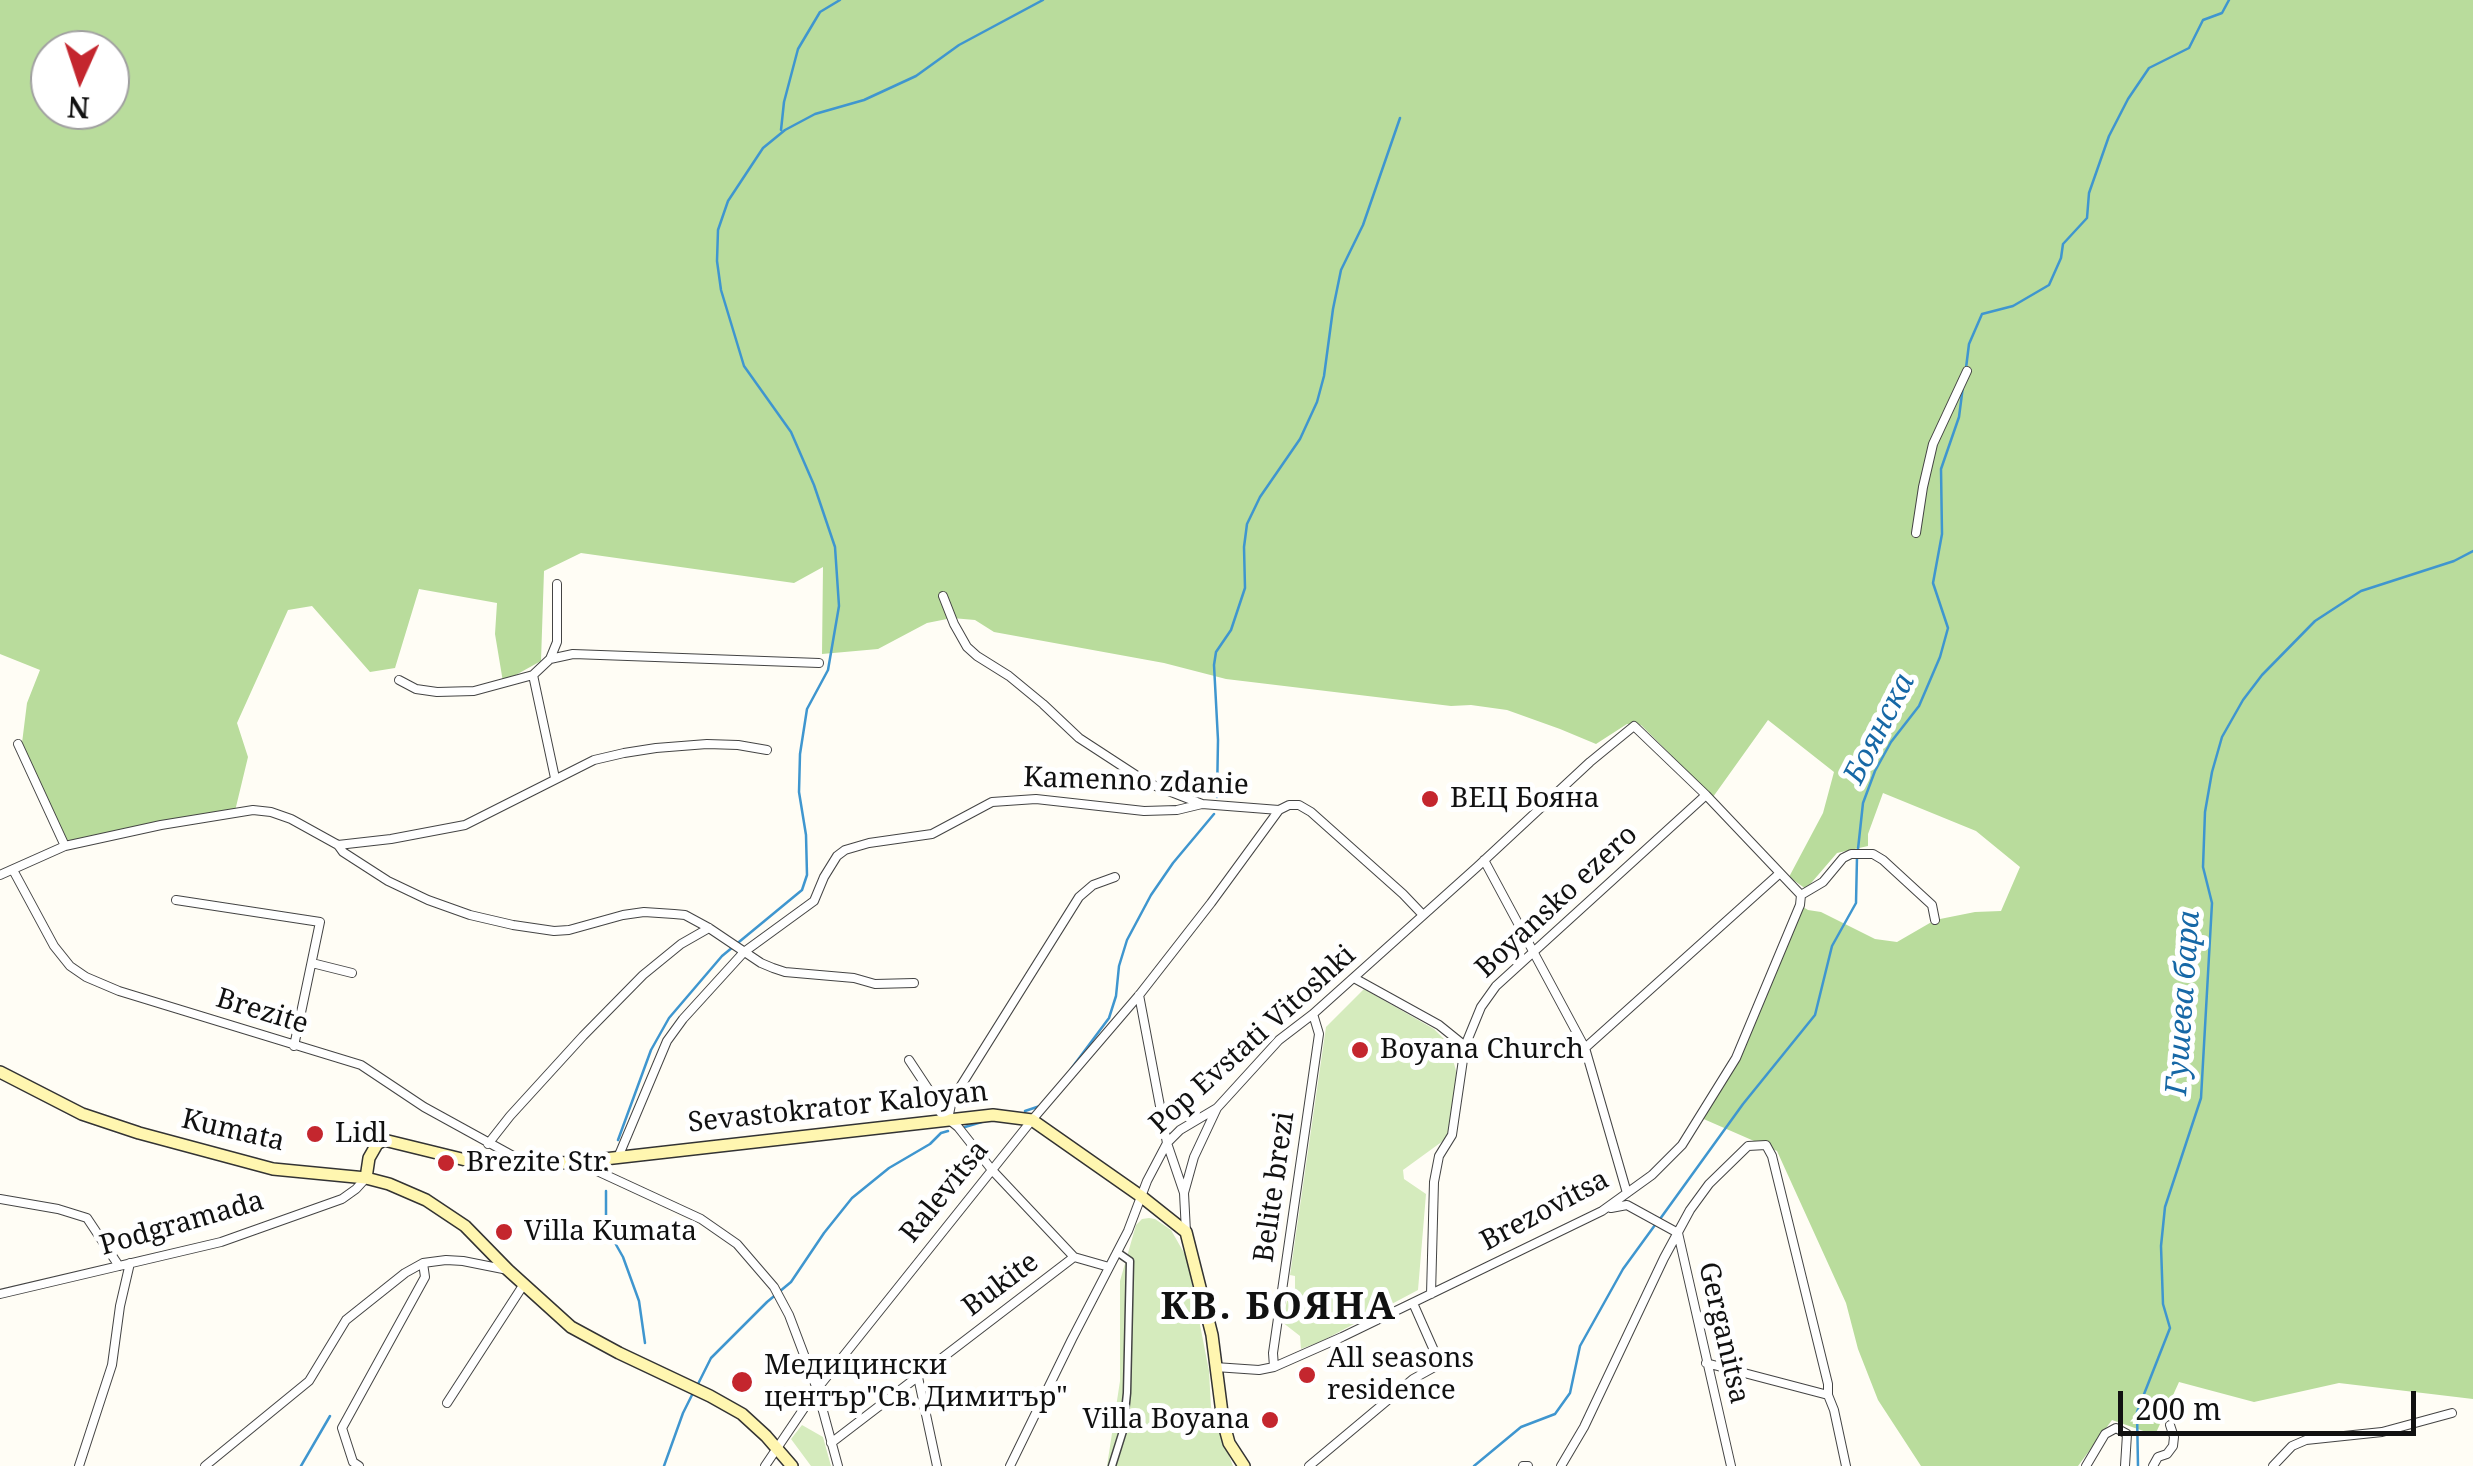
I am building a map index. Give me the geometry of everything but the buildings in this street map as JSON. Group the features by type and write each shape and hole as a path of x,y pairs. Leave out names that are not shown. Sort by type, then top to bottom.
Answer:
{"main road":[{"name":"Kumata","path":"0,1072 82,1114 176,1144 273,1169 366,1178 426,1200 465,1226 571,1327 742,1414 792,1466"},
{"name":"Sevastokrator Kaloyan","path":"366,1178 372,1151 384,1140 482,1164 507,1166 578,1162 993,1115 1032,1120"},
{"path":"1032,1120 1186,1232 1212,1335 1226,1432 1244,1466"}],"street":[{"path":"1916,533 1922,487 1934,444 1967,370"},
{"path":"399,680 416,689 456,693 534,675 550,659 557,642 557,584"},
{"path":"943,596 954,624 976,656 1009,676 1079,738 1148,782 1202,804"},
{"path":"550,659 573,654 818,663"},
{"path":"534,675 556,778"},
{"name":"Pop Evstati Vitoshki","path":"1010,1466 1117,1252 1147,1181 1167,1143 1180,1130 1217,1108 1279,1040 1354,978 1634,726 1706,795"},
{"path":"18,744 65,846"},
{"path":"338,845 464,824 594,760 656,748 738,745 767,750"},
{"path":"1706,795 1801,896 1823,882 1843,858 1873,854 1932,905 1935,920"},
{"name":"Boyansko ezero","path":"1431,1294 1434,1182 1440,1156 1452,1135 1466,1046 1488,996 1706,795"},
{"name":"Kamenno zdanie","path":"744,952 814,901 828,870 844,850 900,836 932,834 1002,800 1036,799 1144,810 1176,810 1202,804 1278,810 1289,804 1302,806 1423,915"},
{"path":"0,875 65,846 161,825 253,810 272,812 338,845 388,881 470,915 554,931 644,912 685,916 761,963 784,972 854,978 875,984 914,983"},
{"name":"Ralevitsa","path":"765,1466 817,1389 1032,1120 1138,996 1278,810"},
{"path":"1484,860 1585,1048 1627,1193"},
{"name":"Brezite","path":"13,870 54,946 70,966 86,977 119,991 361,1065 424,1107 533,1165"},
{"path":"1585,1048 1780,874"},
{"path":"948,1119 952,1100 1079,897 1093,884 1115,877"},
{"name":"Brezovitsa","path":"1215,1367 1274,1367 1602,1212 1652,1176 1682,1144 1736,1058 1801,896"},
{"path":"176,900 320,922 294,1046"},
{"path":"488,1144 570,1049 644,974 681,944 709,928"},
{"path":"619,1156 667,1041 744,952"},
{"path":"312,963 352,972"},
{"path":"1354,978 1439,1024 1466,1046"},
{"path":"1138,996 1167,1143 1184,1193 1186,1232"},
{"name":"Belite brezi","path":"1274,1367 1319,1034 1313,1014"},
{"path":"908,1060 948,1119 1074,1258"},
{"path":"1184,1193 1194,1156 1217,1108"},
{"path":"1561,1466 1690,1210 1708,1184 1748,1146 1766,1145 1777,1175 1846,1466"},
{"path":"578,1162 701,1220 736,1244 774,1287 817,1389 838,1466"},
{"name":"Podgramada","path":"0,1294 220,1242 342,1199 366,1178"},
{"path":"0,1199 87,1218 119,1266"},
{"name":"Gerganitsa","path":"1602,1212 1627,1205 1678,1234 1731,1466"},
{"path":"1112,1466 1127,1393 1130,1261 1117,1252"},
{"name":"Bukite","path":"831,1443 1074,1258 1109,1267"},
{"path":"204,1466 308,1382 346,1320 404,1273 423,1263 463,1261 508,1270"},
{"path":"80,1466 112,1366 130,1263"},
{"path":"360,1466 354,1462 342,1428 425,1277 423,1263"},
{"path":"447,1403 524,1284"},
{"path":"1310,1466 1413,1379 1440,1364 1413,1302"},
{"path":"1706,1363 1828,1394"},
{"path":"918,1377 937,1466"},
{"path":"2273,1466 2292,1446 2306,1440 2382,1432 2452,1413"},
{"path":"2153,1466 2173,1446 2170,1425"},
{"path":"2086,1466 2105,1434 2116,1428 2127,1434 2126,1466"}],"green space":[{"path":"0,0 2473,0 2473,1399 2339,1383 2254,1402 2179,1382 2155,1435 2112,1420 2078,1466 1921,1466 1878,1400 1858,1349 1846,1303 1777,1151 1699,1117 1736,1058 1800,905 1875,939 1897,942 1935,920 2001,911 2020,867 1976,831 1883,793 1868,834 1868,846 1837,853 1806,889 1789,877 1823,813 1834,772 1768,720 1713,797 1641,725 1627,724 1596,744 1507,710 1226,679 1164,663 994,632 975,620 952,618 927,623 878,649 822,654 823,567 794,583 581,553 544,571 541,661 503,682 495,634 497,603 419,589 395,668 370,672 312,606 288,610 237,723 248,757 235,811 65,846 22,743 27,703 40,670 0,654"},
{"path":"1364,989 1434,1029 1448,1043 1457,1074 1447,1138 1403,1170 1404,1179 1426,1194 1418,1290 1301,1349 1300,1336 1282,1322 1295,1288 1295,1276 1290,1275 1326,1027"},
{"path":"1149,1218 1171,1230 1187,1258 1209,1371 1211,1407 1233,1466 1107,1466 1120,1381 1120,1281 1136,1225"},
{"path":"802,1425 823,1437 831,1466 811,1466 791,1439"}],"waterway":[{"path":"781,130 798,49 820,12 840,0"},
{"path":"618,1140 651,1050 669,1018 722,956 802,890 807,875 799,792 800,754 807,709 828,670 839,606 835,547 814,485 791,432 744,366 721,290 718,230 728,201 763,148 785,130 815,114 864,100 916,76 959,45 1043,0"},
{"name":"Боянска","path":"1966,368 1969,344 1982,314 2013,306 2049,285 2063,244 2087,218 2089,193 2109,136 2149,68 2189,48 2203,20 2222,13 2229,0"},
{"path":"1217,797 1214,665 1245,588 1247,524 1260,497 1300,439 1317,402 1341,270 1363,225 1400,118"},
{"name":"Боянска","path":"1858,849 1863,803 1875,771 1891,742 1919,706 1948,628 1933,583 1942,534 1941,469 1959,417 1963,386"},
{"name":"Гушева бара","path":"2138,1466 2137,1412 2170,1328 2163,1304 2161,1246 2165,1207 2201,1098 2212,903 2203,867 2205,812 2222,737 2262,675 2315,621 2361,591 2454,561 2473,551"},
{"path":"1071,1069 1109,1018 1127,940 1151,895 1214,814"},
{"name":"Боянска","path":"1660,1219 1743,1104 1815,1015 1832,946 1856,903 1857,857"},
{"path":"1025,1111 1040,1106"},
{"path":"965,1127 985,1121"},
{"path":"697,1386 711,1358 791,1282 852,1198 889,1168 948,1131"},
{"path":"606,1191 606,1227 623,1257 639,1301 645,1343"},
{"name":"Боянска","path":"1474,1466 1521,1427 1555,1414 1570,1393 1580,1346 1623,1269 1655,1225"},
{"path":"664,1466 693,1393"},
{"path":"301,1466 330,1416"}],"place":[{"name":"ВЕЦ Бояна","path":"1430,799"},
{"name":"Boyana Church","path":"1360,1050"},
{"name":"Lidl","path":"315,1134"},
{"name":"Brezite Str.","path":"446,1163"},
{"name":"Villa Kumata","path":"504,1232"},
{"name":"All seasons residence","path":"1307,1375"},
{"name":"Медицински център\"Св. Димитър\"","path":"742,1382"},
{"name":"Villa Boyana","path":"1270,1420"}],"district":[{"name":"КВ. БОЯНА","path":"1279,1308"}]}
